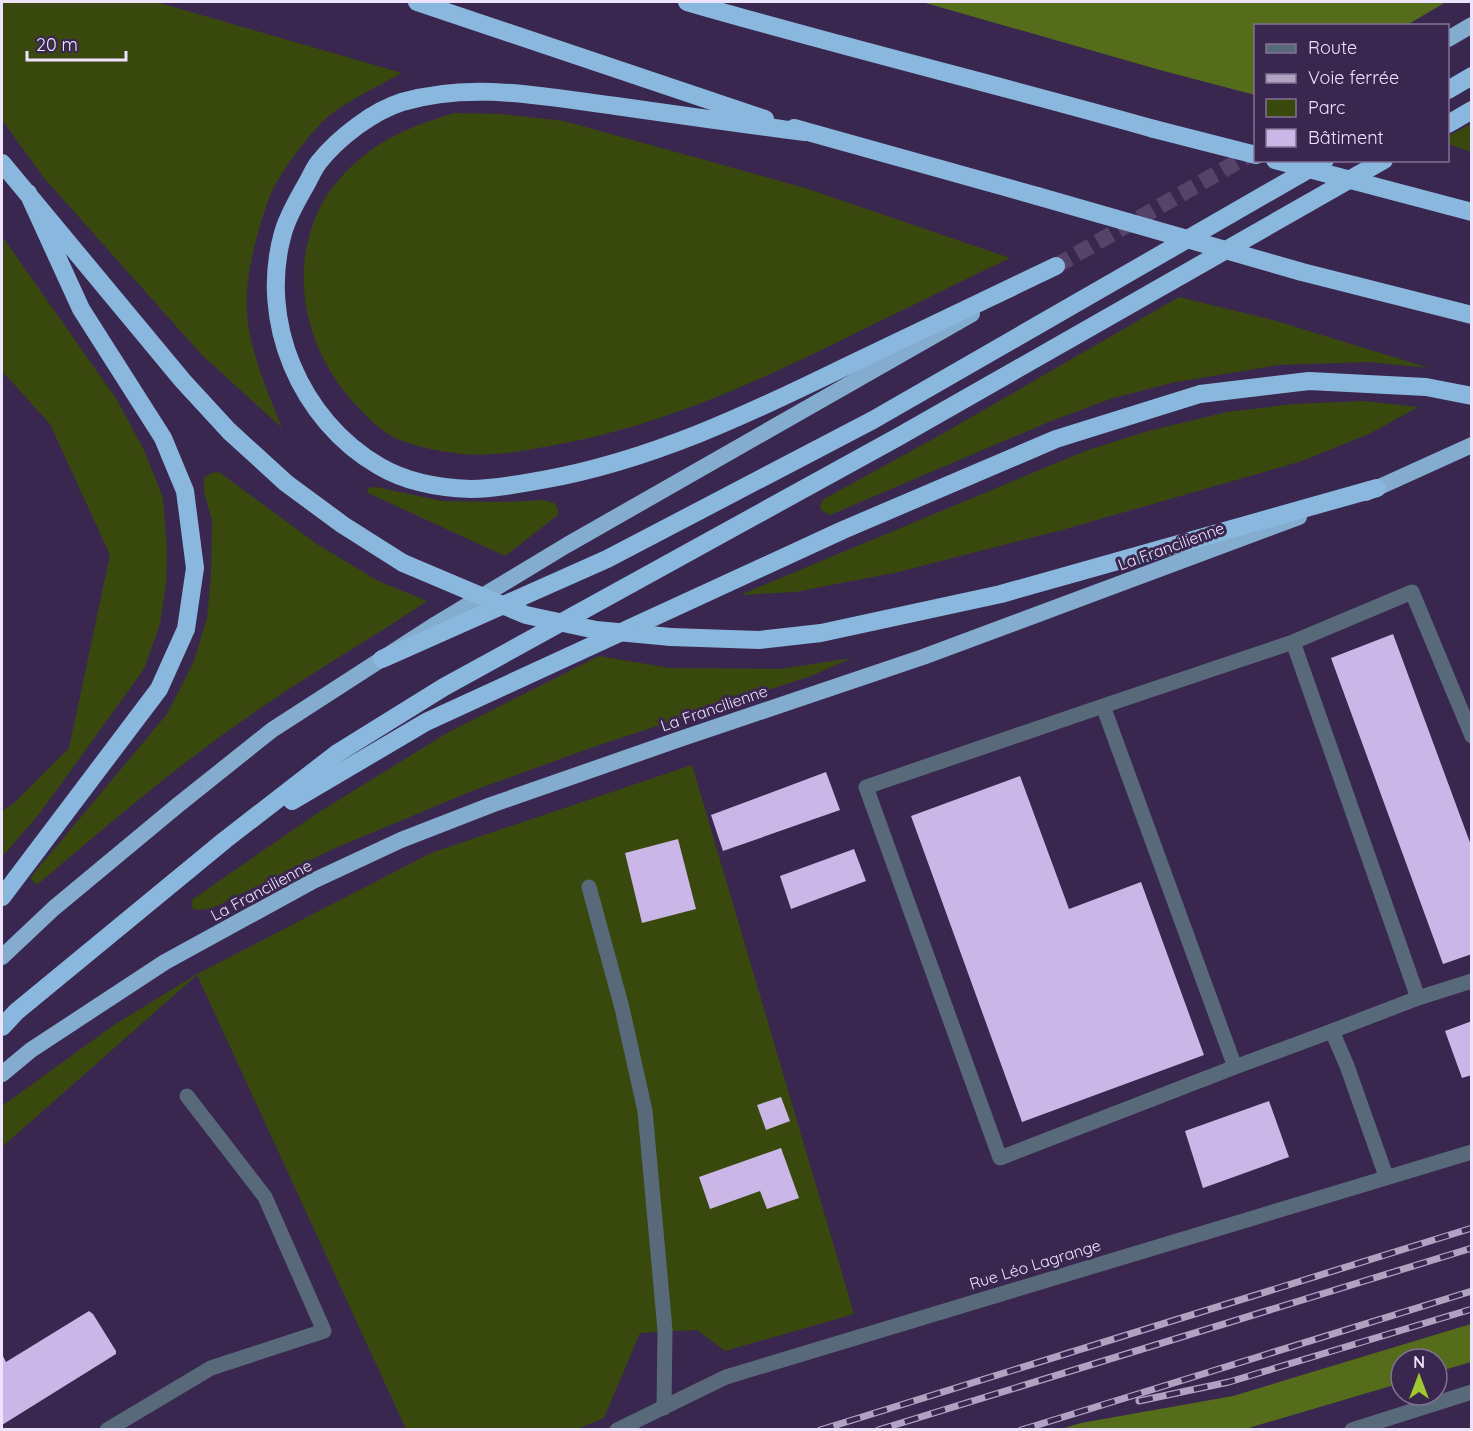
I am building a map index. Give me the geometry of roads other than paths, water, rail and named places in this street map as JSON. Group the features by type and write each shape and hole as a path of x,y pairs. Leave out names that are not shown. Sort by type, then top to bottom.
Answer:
{"highway":[{"path":"417,2 805,132 1302,272 1472,315"},
{"path":"687,2 826,42 994,84 1254,154"},
{"path":"1449,38 1472,25"},
{"path":"1449,89 1472,76"},
{"path":"805,132 509,92 447,92 398,103 355,127 318,163 284,231 278,258 276,303 291,365 319,414 344,441 381,467 427,485 473,489 518,485 618,463 670,445 779,399 1056,266"},
{"path":"1449,123 1472,110"},
{"path":"1283,162 1472,212"},
{"path":"382,659 606,559 873,420 1322,162"},
{"path":"2,1027 16,1012 225,840 336,754 444,687 898,436 1380,162"},
{"path":"2,163 183,381 229,431 286,483 343,525 403,563 526,615 596,630 671,637 759,639 821,633 1000,594 1377,489"},
{"path":"2,897 159,689 186,628 195,568 185,491 163,438 81,309 28,193"},
{"path":"2,957 54,908 272,730 567,545 1056,266"},
{"path":"225,840 426,722 843,530 1056,439 1200,394 1309,381 1426,387 1472,396"},
{"name":"La Francilienne","path":"2,1074 31,1050 165,962 313,881 401,840 491,805 923,657 1377,489 1472,445"}],"street":[{"path":"1472,736 1412,592 1293,642 866,787 1000,1158 1418,998 1472,981"},
{"path":"1293,642 1418,998"},
{"path":"1103,706 1235,1067"},
{"path":"589,887 622,1008 645,1111 665,1330 664,1408"},
{"path":"1332,1031 1347,1066 1386,1176"},
{"path":"107,1430 211,1368 324,1331 265,1197 187,1096"},
{"name":"Rue Léo Lagrange","path":"617,1430 726,1377 1386,1176 1472,1152"},
{"path":"1352,1430 1472,1392"}],"tunnel":[{"path":"1056,266 1254,152"}],"railway":[{"path":"820,1430 1472,1228"},
{"path":"878,1430 1472,1248"},
{"path":"1021,1430 1472,1291"},
{"path":"1139,1401 1229,1382 1472,1309"}]}
